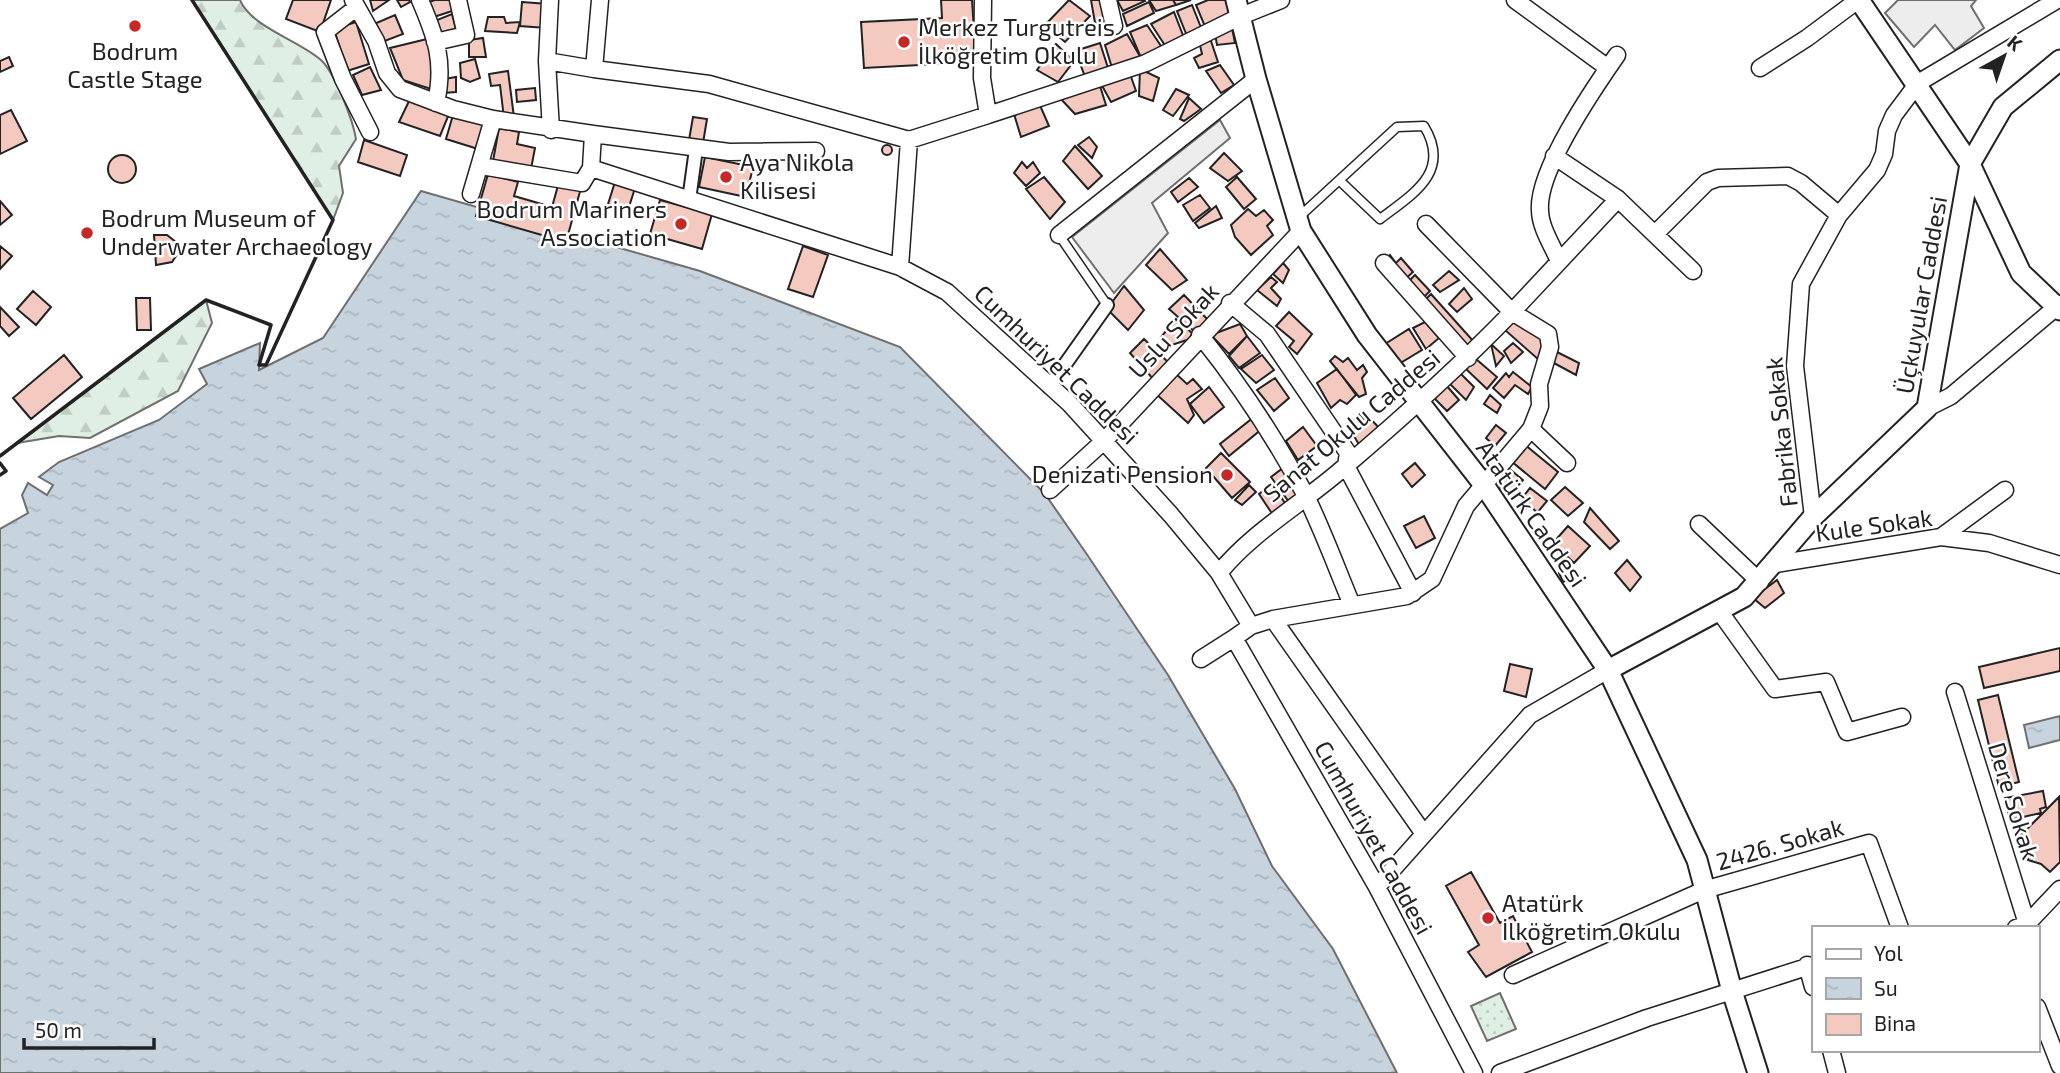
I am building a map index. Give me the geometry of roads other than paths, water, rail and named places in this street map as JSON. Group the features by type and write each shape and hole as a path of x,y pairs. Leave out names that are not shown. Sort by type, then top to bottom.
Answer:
{"street":[{"path":"420,0 435,42 442,75 436,103"},
{"path":"435,42 466,35 458,0"},
{"path":"550,0 547,61 551,130"},
{"path":"594,69 600,0"},
{"path":"983,0 982,78 988,115"},
{"path":"1108,0 1114,26"},
{"path":"547,61 709,84 909,140 1146,63 1239,8 1281,0"},
{"path":"1515,0 1612,61 1554,156 1539,208 1542,223 1559,261"},
{"path":"1760,68 1807,38 1858,0 1918,83 1970,164 2021,273 2059,306 1951,396 1927,408"},
{"path":"370,132 343,79 325,32 355,4 376,41 387,73 400,89 436,103 493,119 551,130 696,149 816,151"},
{"path":"1918,83 2057,4"},
{"name":"Atatürk Caddesi","path":"1239,8 1256,79 1299,225 1367,335 1484,485 1608,670 1697,860 1732,991 1758,1073"},
{"name":"Üçkuyular Caddesi","path":"1608,670 1744,597 1776,564 1813,517 1927,408 1970,164 2003,107 2060,60"},
{"path":"1059,234 1256,79"},
{"name":"Fabrika Sokak","path":"1813,517 1795,366 1801,284 1839,215 1877,170 1884,155 1887,131 1894,115 1918,83"},
{"path":"471,194 493,119"},
{"path":"481,166 582,183 592,168 593,134"},
{"path":"900,267 909,140"},
{"path":"689,200 696,149"},
{"path":"1554,156 1618,199 1693,271"},
{"name":"Cumhuriyet Caddesi","path":"592,168 900,267 947,292 1105,440 1219,573 1251,625"},
{"path":"1656,233 1707,182 1718,178 1788,176 1801,183 1839,215"},
{"name":"Sanat Okulu Caddesi","path":"1219,573 1233,555 1346,466 1468,358 1618,199"},
{"path":"1201,659 1251,625 1413,593 1432,579 1466,506 1531,429 1540,406 1539,384 1550,347 1548,334 1512,312 1426,224"},
{"name":"Uslu Sokak","path":"1050,490 1105,440 1299,225"},
{"path":"1384,263 1468,358"},
{"path":"1230,303 1267,334 1348,453 1346,466 1413,593"},
{"path":"1049,387 1107,305"},
{"path":"1200,335 1234,378 1306,496 1352,605"},
{"path":"1531,429 1567,463"},
{"path":"1941,537 2005,490"},
{"path":"1699,524 1760,582"},
{"name":"Kule Sokak","path":"1776,564 1941,537 1989,543 2060,565"},
{"path":"1720,612 1774,689 1826,682 1847,732 1902,716"},
{"path":"1273,619 1424,834"},
{"name":"Cumhuriyet Caddesi","path":"1234,638 1377,887 1474,1073"},
{"path":"1377,887 1530,715 1608,670"},
{"name":"Dere Sokak","path":"1955,692 2021,926 2060,889"},
{"name":"2426. Sokak","path":"1513,975 1704,890 1869,843 1899,926"},
{"path":"1500,1073 1588,1039 1810,965"},
{"path":"2039,1012 2060,1066"},
{"path":"1832,1052 1837,1073"}],"lane":[{"path":"1299,225 1340,181 1397,127 1424,126 1434,142 1432,173 1420,188 1380,219 1340,181"},
{"path":"1059,234 1107,305"}],"water":[{"path":"421,191 700,271 900,347 1045,494 1086,553 1168,675 1235,789 1272,866 1333,949 1397,1073 0,1073 0,529 28,513 22,495 28,483 47,495 53,485 39,477 59,462 159,420 207,384 199,369 260,343 259,370 323,338"},
{"path":"2060,716 2060,740 2029,748 2024,725"}],"place":[{"name":"Bodrum Castle Stage","path":"135,26"},
{"name":"Merkez Turgutreis İlköğretim Okulu","path":"904,42"},
{"name":"Aya Nikola Kilisesi","path":"726,177"},
{"name":"Bodrum Mariners Association","path":"681,224"},
{"name":"Bodrum Museum of Underwater Archaeology","path":"87,233"},
{"name":"Denizati Pension","path":"1227,475"},
{"name":"Atatürk İlköğretim Okulu","path":"1488,918"}]}
